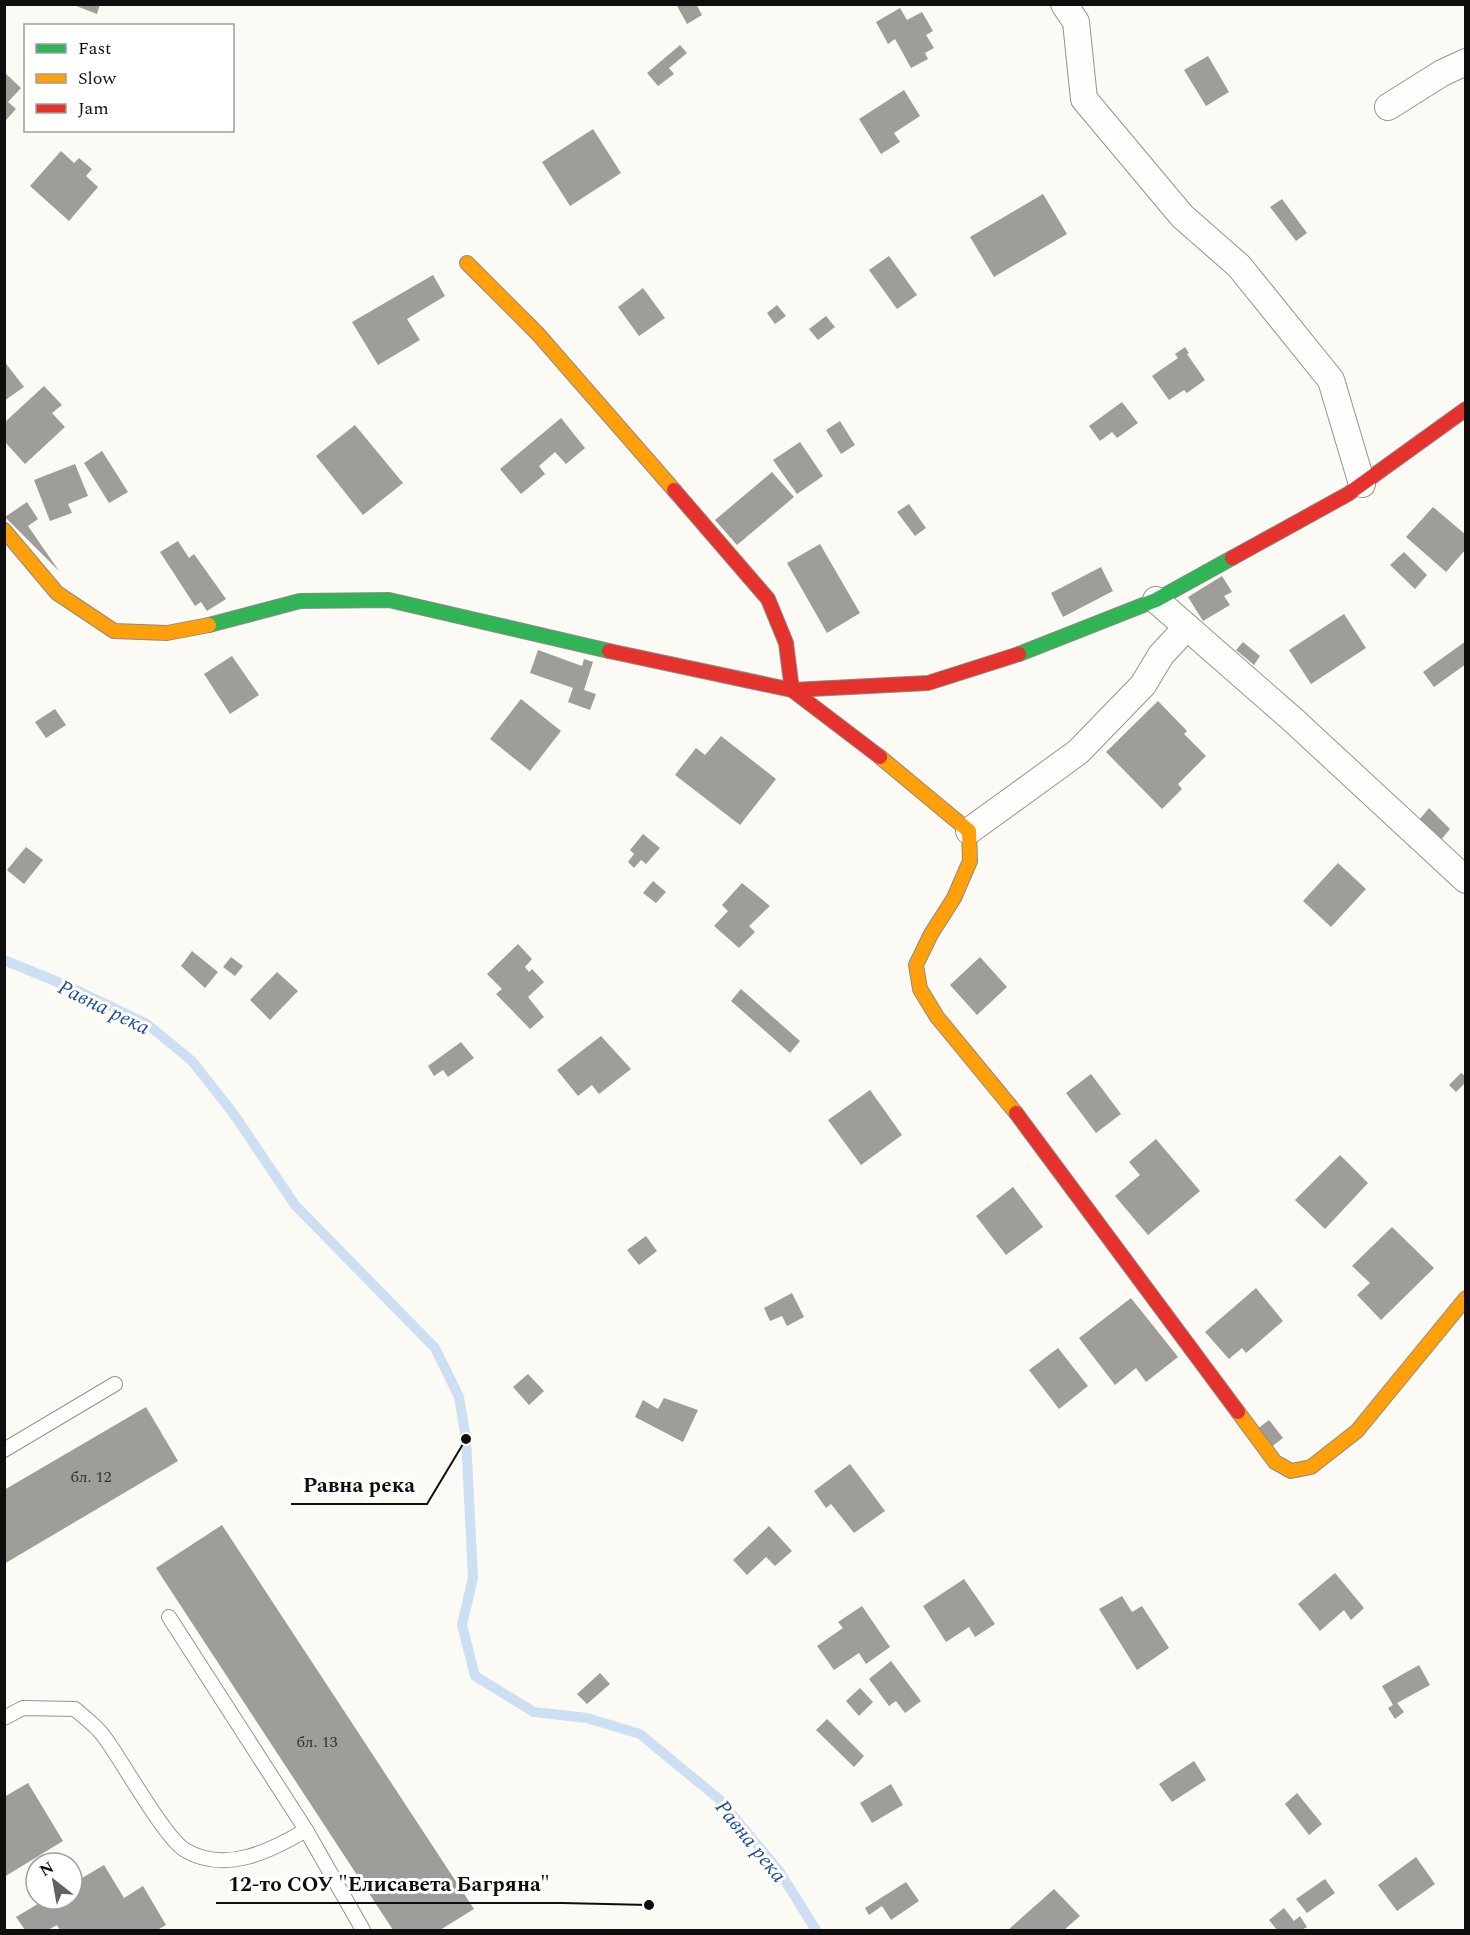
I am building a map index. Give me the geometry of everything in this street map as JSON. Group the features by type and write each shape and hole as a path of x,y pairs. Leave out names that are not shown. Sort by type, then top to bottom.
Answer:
{"street":[{"path":"1064,4 1076,22 1084,99 1182,216 1239,266 1331,380 1362,484"},
{"path":"1388,107 1443,73 1466,62"},
{"path":"467,263 538,334 768,599 786,643 792,690 907,778 969,831 970,861 954,898 916,965 920,989 937,1017 996,1086 1275,1462 1291,1471 1311,1467 1334,1452 1357,1431 1466,1298"},
{"path":"4,530 57,593 114,632 167,633 232,621 300,601 389,600 505,629 792,690 928,683 1041,647 1156,600 1362,484 1466,409"},
{"path":"1156,600 1292,719 1466,880"},
{"path":"969,831 1078,752 1143,685 1161,655 1187,627"}],"lane":[{"path":"4,1450 115,1384"},
{"path":"169,1617 306,1830 363,1930"},
{"path":"4,1718 23,1708 75,1709 104,1735 178,1843 184,1849 204,1857 249,1859 306,1830"}],"building":[{"path":"71,4 100,4 97,14"},
{"path":"676,4 696,4 702,15 687,24"},
{"path":"900,8 907,20 922,12 933,31 926,35 934,48 925,53 928,59 911,68 895,39 888,44 876,22"},
{"path":"680,45 687,53 669,68 674,74 658,86 647,73"},
{"path":"1208,56 1229,92 1206,106 1184,70"},
{"path":"4,72 21,88 8,102 16,109 6,120"},
{"path":"904,90 920,116 894,133 900,142 881,154 859,119"},
{"path":"593,129 621,173 570,206 542,162"},
{"path":"61,151 74,163 79,158 92,169 86,176 98,187 69,221 30,186"},
{"path":"1043,194 1067,234 994,277 970,237"},
{"path":"1282,199 1307,233 1296,241 1270,207"},
{"path":"889,256 917,295 897,309 869,270"},
{"path":"433,275 445,296 407,319 420,340 378,365 352,322"},
{"path":"643,288 665,318 639,336 618,307"},
{"path":"777,305 786,316 775,324 767,313"},
{"path":"826,316 835,327 818,340 809,329"},
{"path":"1185,347 1189,353 1187,354 1205,380 1187,393 1184,390 1169,400 1152,376 1178,358 1175,354"},
{"path":"4,361 24,387 4,401"},
{"path":"44,386 62,405 52,413 65,427 25,464 5,442 5,422"},
{"path":"1122,402 1138,423 1117,438 1112,432 1100,441 1089,426"},
{"path":"561,418 585,448 566,464 555,452 539,466 545,474 521,494 500,469"},
{"path":"840,421 855,445 841,454 826,430"},
{"path":"355,425 403,483 363,515 316,456"},
{"path":"800,442 823,476 797,494 773,460"},
{"path":"102,451 128,492 109,503 84,463"},
{"path":"75,464 88,496 68,504 72,513 50,521 34,480"},
{"path":"772,472 794,497 737,545 715,520"},
{"path":"27,502 38,519 28,526 59,571 5,517"},
{"path":"909,504 926,528 915,536 897,512"},
{"path":"1433,507 1466,535 1466,549 1446,572 1406,537"},
{"path":"178,541 189,558 194,554 226,599 207,611 201,602 195,606 160,552"},
{"path":"820,544 860,613 827,633 787,563"},
{"path":"1404,552 1427,575 1415,589 1390,565"},
{"path":"1101,567 1113,591 1063,617 1051,593"},
{"path":"1222,576 1232,592 1224,596 1230,605 1203,621 1188,597"},
{"path":"1344,614 1366,648 1311,684 1289,650"},
{"path":"1466,641 1466,664 1434,687 1423,672"},
{"path":"1243,642 1260,656 1254,665 1236,650"},
{"path":"538,650 582,666 584,659 593,662 584,690 596,694 590,710 568,702 573,688 530,673"},
{"path":"232,656 259,695 230,714 204,674"},
{"path":"521,699 561,731 530,771 490,739"},
{"path":"1158,701 1187,731 1184,734 1206,756 1178,784 1182,789 1162,809 1106,752"},
{"path":"55,709 66,725 46,738 35,722"},
{"path":"721,736 776,779 740,825 675,775 696,748 705,755"},
{"path":"1429,808 1450,829 1436,846 1414,826"},
{"path":"643,834 660,848 646,864 641,860 634,868 628,862 634,854 630,850"},
{"path":"26,847 43,860 24,884 7,870"},
{"path":"1338,863 1366,889 1331,927 1303,901"},
{"path":"653,881 666,892 656,903 643,893"},
{"path":"742,883 770,906 749,926 755,932 739,948 714,926 728,911 722,905"},
{"path":"518,944 532,959 525,967 529,972 532,969 544,982 528,997 544,1017 530,1029 496,994 502,989 487,974"},
{"path":"192,951 218,972 205,988 181,966"},
{"path":"231,957 243,966 235,976 223,967"},
{"path":"980,957 1007,987 977,1015 950,985"},
{"path":"277,972 298,991 270,1020 250,1000"},
{"path":"741,989 800,1041 790,1053 731,1001"},
{"path":"601,1036 631,1069 599,1094 592,1085 578,1096 557,1070"},
{"path":"461,1042 474,1058 448,1077 443,1070 434,1076 428,1066"},
{"path":"1461,1073 1466,1077 1466,1082 1456,1092 1449,1085"},
{"path":"1091,1074 1121,1114 1096,1133 1066,1093"},
{"path":"870,1090 902,1135 861,1165 828,1120"},
{"path":"1156,1139 1200,1191 1148,1235 1115,1196 1140,1175 1129,1162"},
{"path":"1340,1155 1368,1183 1325,1229 1295,1200"},
{"path":"1013,1187 1043,1227 1006,1255 976,1216"},
{"path":"1392,1227 1434,1268 1381,1320 1357,1295 1370,1283 1352,1266"},
{"path":"646,1236 657,1251 639,1265 627,1250"},
{"path":"1256,1288 1283,1321 1246,1353 1242,1348 1229,1359 1205,1332"},
{"path":"792,1293 804,1317 787,1326 782,1316 770,1321 764,1308"},
{"path":"1131,1298 1178,1357 1146,1382 1136,1368 1115,1385 1079,1338"},
{"path":"1058,1348 1088,1386 1059,1409 1029,1370"},
{"path":"528,1374 544,1391 529,1405 513,1387"},
{"path":"664,1398 698,1410 683,1442 635,1417 643,1400 658,1409"},
{"path":"146,1407 178,1461 4,1564 4,1490"},
{"path":"1269,1420 1283,1438 1270,1448 1256,1430"},
{"path":"850,1464 885,1511 854,1533 831,1504 826,1508 814,1491"},
{"path":"222,1525 474,1909 440,1930 393,1930 156,1568"},
{"path":"769,1526 792,1551 775,1566 766,1557 747,1575 733,1560"},
{"path":"1335,1573 1364,1608 1351,1620 1344,1610 1320,1631 1298,1604"},
{"path":"964,1579 995,1624 975,1637 969,1627 946,1642 923,1606"},
{"path":"1122,1596 1132,1612 1142,1606 1169,1648 1137,1670 1099,1609"},
{"path":"862,1606 890,1647 866,1664 859,1653 834,1670 817,1646 843,1628 838,1622"},
{"path":"891,1661 921,1701 905,1713 896,1701 889,1706 869,1679"},
{"path":"1419,1665 1430,1685 1397,1703 1404,1712 1395,1719 1388,1708 1393,1705 1382,1686"},
{"path":"600,1673 610,1684 587,1704 577,1694"},
{"path":"860,1688 873,1702 859,1716 846,1701"},
{"path":"827,1719 864,1756 854,1767 816,1730"},
{"path":"1194,1761 1206,1780 1172,1802 1159,1784"},
{"path":"28,1783 63,1841 47,1851 24,1851 24,1865 4,1877 4,1797"},
{"path":"891,1784 903,1805 872,1823 860,1803"},
{"path":"1297,1793 1322,1824 1309,1835 1285,1804"},
{"path":"1416,1857 1435,1884 1397,1911 1378,1885"},
{"path":"104,1865 124,1898 143,1886 166,1925 157,1930 60,1930 57,1925 48,1930 25,1930 16,1917 26,1911 84,1911 84,1877"},
{"path":"1325,1879 1335,1893 1307,1913 1296,1899"},
{"path":"906,1882 919,1901 891,1920 882,1906 869,1915 865,1908"},
{"path":"1054,1889 1080,1916 1064,1930 1008,1930"},
{"path":"1284,1908 1294,1921 1300,1916 1307,1927 1302,1930 1277,1930 1269,1920"}],"waterway":[{"name":"Равна река","path":"4,960 70,987 147,1024 192,1061 233,1113 295,1205 435,1348 459,1397 466,1439 473,1578 462,1625 475,1676 534,1712 587,1718 640,1734 719,1799 779,1871 816,1930"}],"traffic: fast":[{"path":"1019,654 1156,600 1232,558"},
{"path":"209,625 300,601 389,600 609,651"}],"traffic: slow":[{"path":"467,263 538,334 674,490"},
{"path":"4,530 57,593 114,631 167,633 209,625"},
{"path":"880,757 969,831 970,861 954,898 931,934 916,965 920,989 937,1017 1016,1113"},
{"path":"1238,1412 1275,1462 1291,1471 1311,1467 1357,1431 1466,1298"}],"traffic: jam":[{"path":"1232,558 1348,494 1466,409"},
{"path":"674,490 768,599 786,643 792,690 880,757"},
{"path":"609,651 792,690 928,683 1019,654"},
{"path":"1016,1113 1238,1412"}],"place":[{"name":"Равна река","path":"466,1439"},
{"name":"12-то СОУ \"Елисавета Багряна\"","path":"649,1905"}]}
